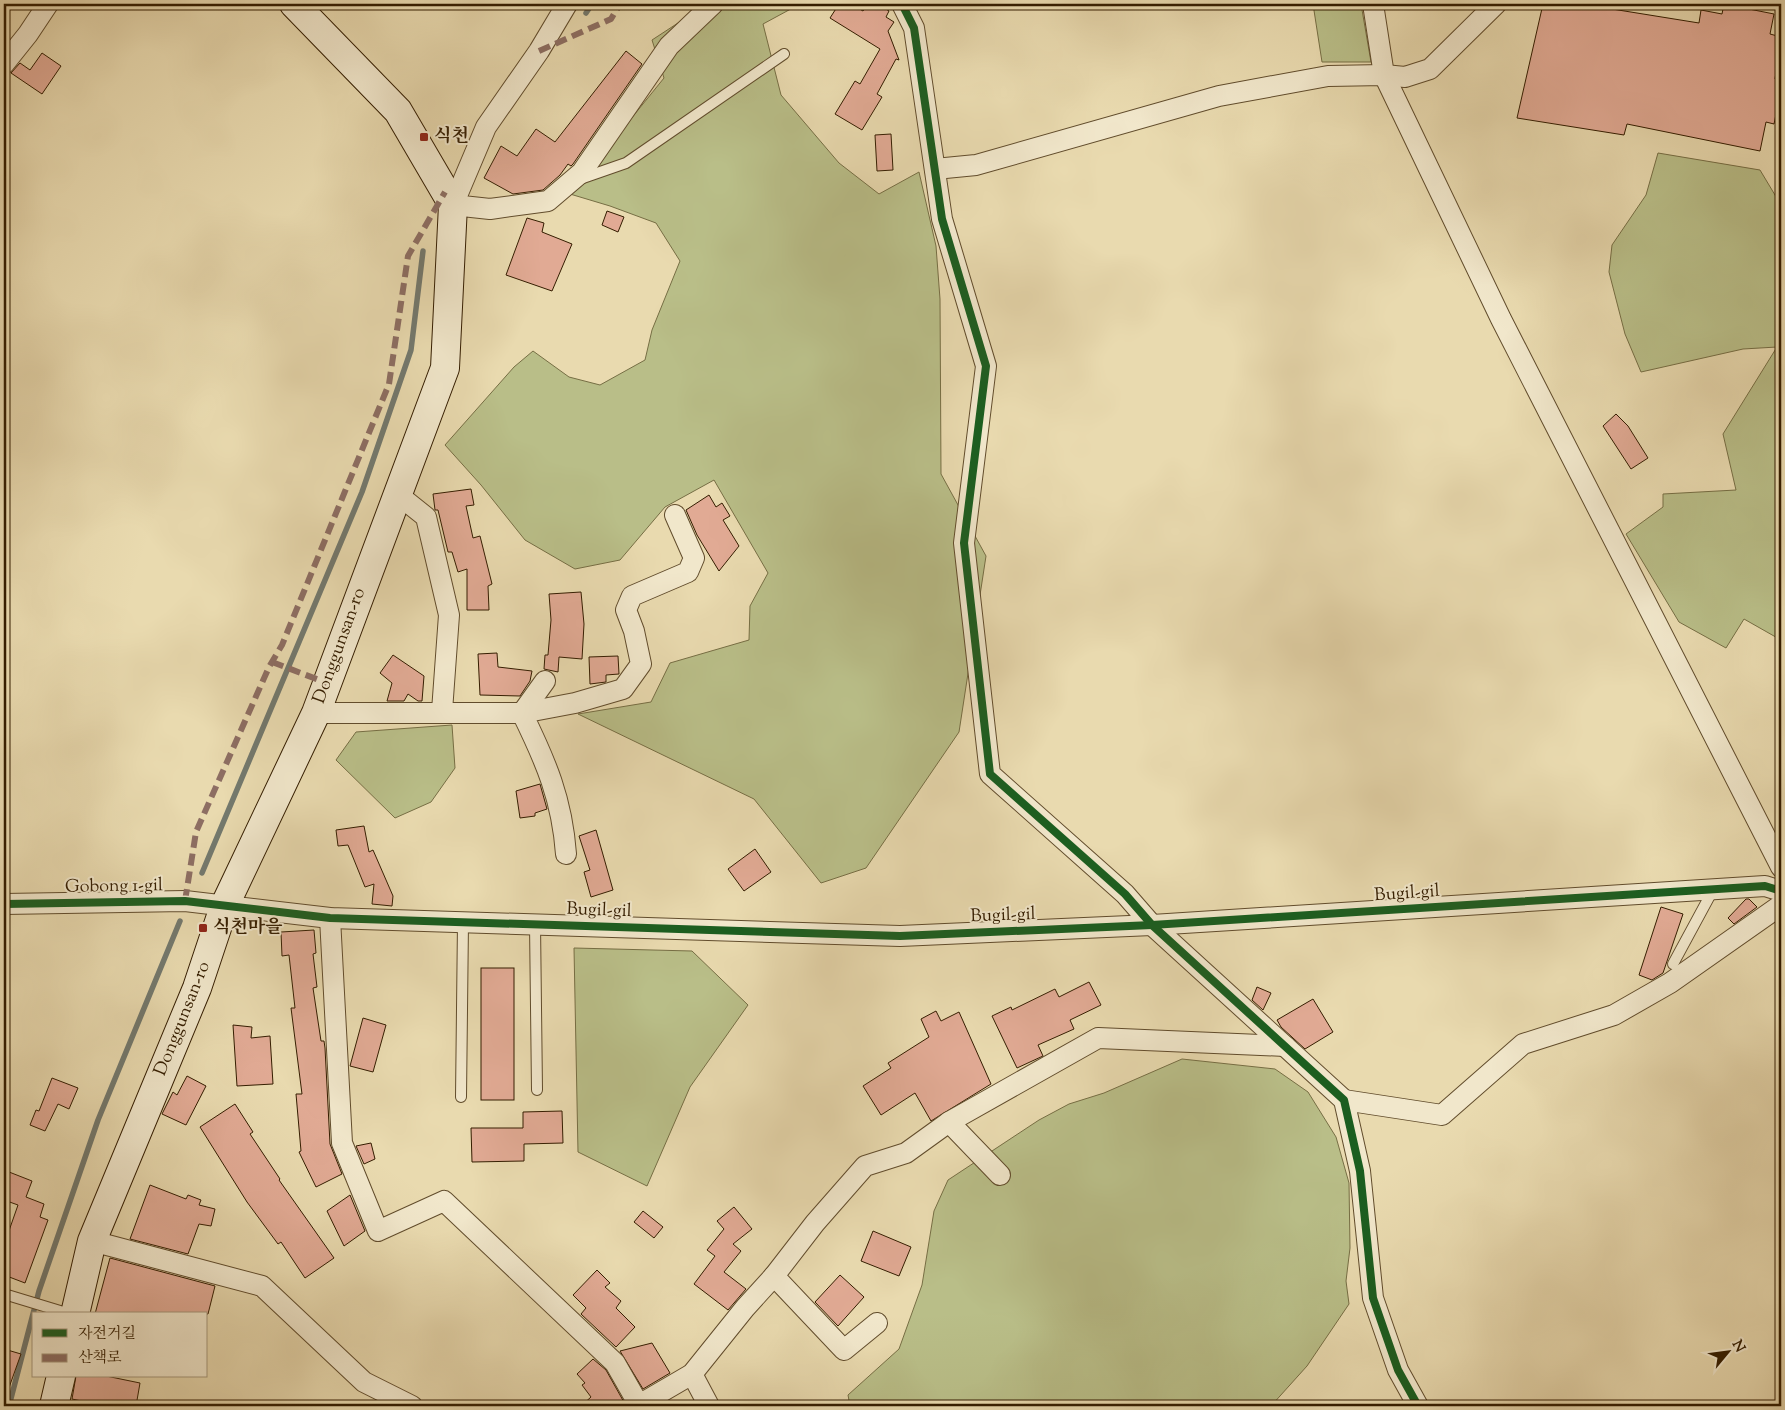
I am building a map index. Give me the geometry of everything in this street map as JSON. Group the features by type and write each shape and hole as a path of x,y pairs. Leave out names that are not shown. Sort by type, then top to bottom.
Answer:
{"street":[{"path":"4,64 28,34 48,4"},
{"path":"294,4 398,111 453,205"},
{"path":"453,205 486,127 539,51 567,4"},
{"path":"453,205 490,209 548,201 582,172 669,46 713,4"},
{"path":"902,4 914,28 942,218 986,366 964,543 990,774 1125,894 1152,925 1344,1100 1442,1115 1523,1044 1614,1016 1670,983 1781,905"},
{"path":"1373,4 1384,75 1501,319 1781,867"},
{"path":"935,169 976,165 1220,96 1328,76 1384,75 1406,77 1430,69 1496,4"},
{"name":"Donggunsan-ro","path":"75,1312 92,1241 197,988 224,906 316,713 396,493 445,368 453,205"},
{"path":"396,493 426,517 449,616 442,712"},
{"path":"316,713 522,713 575,702 623,689 641,664 634,631 626,610 632,596 688,572 694,558 675,515"},
{"path":"522,713 545,680"},
{"path":"522,713 557,793 564,830 566,854"},
{"name":"Bugil-gil","path":"224,906 330,918 900,936 1152,925 1764,886 1781,891"},
{"name":"Gobong 1-gil","path":"4,904 185,901 224,906"},
{"path":"330,918 342,1143 378,1230 444,1201 615,1362 638,1406 692,1374 745,1308 774,1276 815,1223 865,1166 906,1153 949,1122 1098,1038 1284,1046"},
{"path":"1344,1100 1360,1172 1373,1298 1398,1370 1418,1406"},
{"path":"949,1122 1000,1176"},
{"path":"92,1241 262,1286 364,1382 412,1406"},
{"path":"774,1276 844,1350 877,1323"},
{"path":"692,1374 709,1406"},
{"path":"54,1406 61,1378"}],"lane":[{"path":"570,183 626,163 784,54"},
{"path":"1673,964 1713,890"},
{"path":"461,1097 463,922"},
{"path":"535,924 537,1090"},
{"path":"4,1294 63,1312"}],"green space":[{"path":"707,4 800,4 763,24 781,95 839,163 879,194 919,172 936,246 940,299 941,474 986,556 959,732 866,868 821,883 754,799 578,714 651,702 670,663 749,640 750,606 768,573 714,480 665,507 620,560 575,569 525,540 481,485 445,445 514,367 533,351 569,377 600,385 645,360 652,330 680,261 656,223 570,194 664,78 652,40"},
{"path":"1313,4 1361,4 1371,62 1322,62"},
{"path":"1658,153 1760,170 1781,205 1781,640 1744,619 1726,648 1679,622 1626,534 1663,507 1663,494 1736,490 1723,434 1777,347 1743,349 1641,372 1625,334 1609,272 1612,245 1646,195"},
{"path":"452,725 455,768 431,802 395,818 336,760 356,732"},
{"path":"574,948 692,951 748,1005 690,1087 647,1186 578,1152"},
{"path":"1182,1059 1275,1069 1308,1092 1336,1137 1349,1183 1350,1248 1346,1281 1349,1304 1307,1366 1271,1406 1106,1406 1103,1403 1103,1406 850,1406 848,1395 899,1349 922,1285 934,1211 948,1180 1039,1120 1069,1104 1104,1093"}],"building":[{"path":"839,4 851,4 863,11 868,4 878,4 889,11 886,17 894,22 888,31 899,60 896,59 877,94 882,97 862,130 835,114 855,81 860,84 880,49 830,18"},
{"path":"1543,4 1581,4 1699,23 1701,10 1722,14 1724,4 1774,14 1770,34 1781,37 1775,79 1781,80 1781,90 1774,124 1766,122 1760,151 1627,124 1624,135 1517,118"},
{"path":"626,51 642,64 571,166 568,164 560,175 543,190 513,194 484,178 501,146 517,156 536,129 555,142"},
{"path":"42,53 61,66 42,94 11,73 20,63 30,70"},
{"path":"891,134 893,170 877,171 875,135"},
{"path":"607,211 624,217 618,232 602,225"},
{"path":"527,218 544,223 542,232 572,244 552,291 506,275"},
{"path":"1616,414 1628,426 1648,458 1631,469 1603,426"},
{"path":"471,489 474,505 466,506 473,538 480,536 492,584 488,586 489,610 467,610 467,569 458,572 452,552 448,552 438,510 435,510 433,494"},
{"path":"709,495 716,507 722,503 730,516 723,520 739,546 719,571 697,535 686,510"},
{"path":"581,592 584,624 582,659 559,657 558,672 544,669 545,655 548,655 551,620 549,594"},
{"path":"497,653 498,667 532,671 530,681 520,696 480,695 478,654"},
{"path":"393,655 424,676 422,701 418,701 408,694 404,701 387,701 392,683 380,673"},
{"path":"618,656 619,674 606,675 606,682 590,684 589,657"},
{"path":"540,784 547,809 535,813 535,816 520,818 516,791"},
{"path":"364,826 369,852 373,850 393,896 392,906 372,904 374,884 365,887 348,845 338,846 336,830"},
{"path":"596,830 613,890 591,897 584,872 590,870 579,836"},
{"path":"755,849 771,872 744,891 728,869"},
{"path":"1746,899 1749,899 1757,907 1734,924 1728,918"},
{"path":"1661,907 1683,914 1663,973 1652,980 1639,975"},
{"path":"314,930 316,953 313,954 317,987 313,988 321,1041 324,1041 325,1048 330,1144 342,1174 316,1187 299,1152 301,1151 296,1094 302,1094 291,1008 295,1008 289,955 282,956 281,932"},
{"path":"481,968 514,968 514,1100 481,1100"},
{"path":"1089,982 1101,1005 1070,1020 1074,1029 1038,1045 1043,1056 1017,1068 992,1016 1011,1007 1012,1010 1055,989 1059,997"},
{"path":"1257,987 1271,993 1263,1010 1252,1000"},
{"path":"1313,999 1333,1032 1305,1049 1281,1027 1277,1020"},
{"path":"936,1011 941,1021 959,1012 991,1084 931,1121 915,1093 881,1115 863,1086 891,1068 888,1063 929,1037 921,1019"},
{"path":"363,1018 386,1025 373,1072 350,1066"},
{"path":"233,1025 252,1027 251,1038 270,1036 273,1084 237,1086"},
{"path":"187,1076 206,1086 186,1125 162,1114 173,1092 177,1095"},
{"path":"52,1078 78,1088 69,1109 58,1104 45,1131 30,1125 36,1110 39,1111"},
{"path":"235,1104 253,1132 250,1134 279,1180 334,1258 305,1278 281,1242 278,1244 247,1202 200,1127"},
{"path":"562,1111 563,1143 524,1144 524,1161 472,1162 471,1128 523,1128 523,1112"},
{"path":"371,1143 375,1159 364,1164 356,1146"},
{"path":"4,1170 32,1181 26,1197 44,1204 40,1217 48,1220 25,1283 4,1275 4,1245 18,1205 4,1200"},
{"path":"150,1185 186,1199 188,1195 201,1200 199,1205 215,1209 211,1226 199,1224 188,1254 130,1239"},
{"path":"350,1195 365,1231 344,1246 327,1211"},
{"path":"734,1207 752,1229 733,1244 741,1251 724,1272 746,1289 728,1310 694,1284 715,1256 707,1250 724,1229 717,1221"},
{"path":"643,1211 663,1227 654,1238 634,1222"},
{"path":"873,1231 911,1247 899,1276 861,1261"},
{"path":"110,1258 215,1286 208,1314 208,1312 96,1312"},
{"path":"597,1270 610,1283 605,1287 621,1301 616,1308 635,1327 616,1347 581,1314 586,1308 573,1295"},
{"path":"840,1275 864,1297 838,1326 815,1302"},
{"path":"652,1343 670,1373 643,1389 620,1351"},
{"path":"4,1349 21,1354 6,1396 4,1395"},
{"path":"593,1359 606,1370 625,1404 621,1406 581,1406 591,1397 582,1385 585,1383 577,1374"},
{"path":"76,1378 116,1378 140,1383 136,1406 105,1406 72,1399"}],"waterway":[{"path":"586,13 592,4"},
{"path":"202,873 362,492 411,350 423,251"},
{"path":"34,1312 98,1120 180,921"},
{"path":"9,1406 32,1318"}],"marked path":[{"path":"539,51 611,19 620,4"},
{"path":"185,901 196,832 269,667 282,645 389,384 408,256 445,192"},
{"path":"272,662 327,683"}],"cycle path":[{"path":"902,4 914,28 942,219 986,366 964,543 990,774 1125,894 1152,925 1344,1100 1360,1171 1373,1298 1398,1370 1418,1406"},
{"path":"4,904 185,901 330,918 900,936 1152,925 1765,886 1781,891"}],"place":[{"name":"식천","path":"424,137"},
{"name":"식천마을","path":"203,928"}]}
